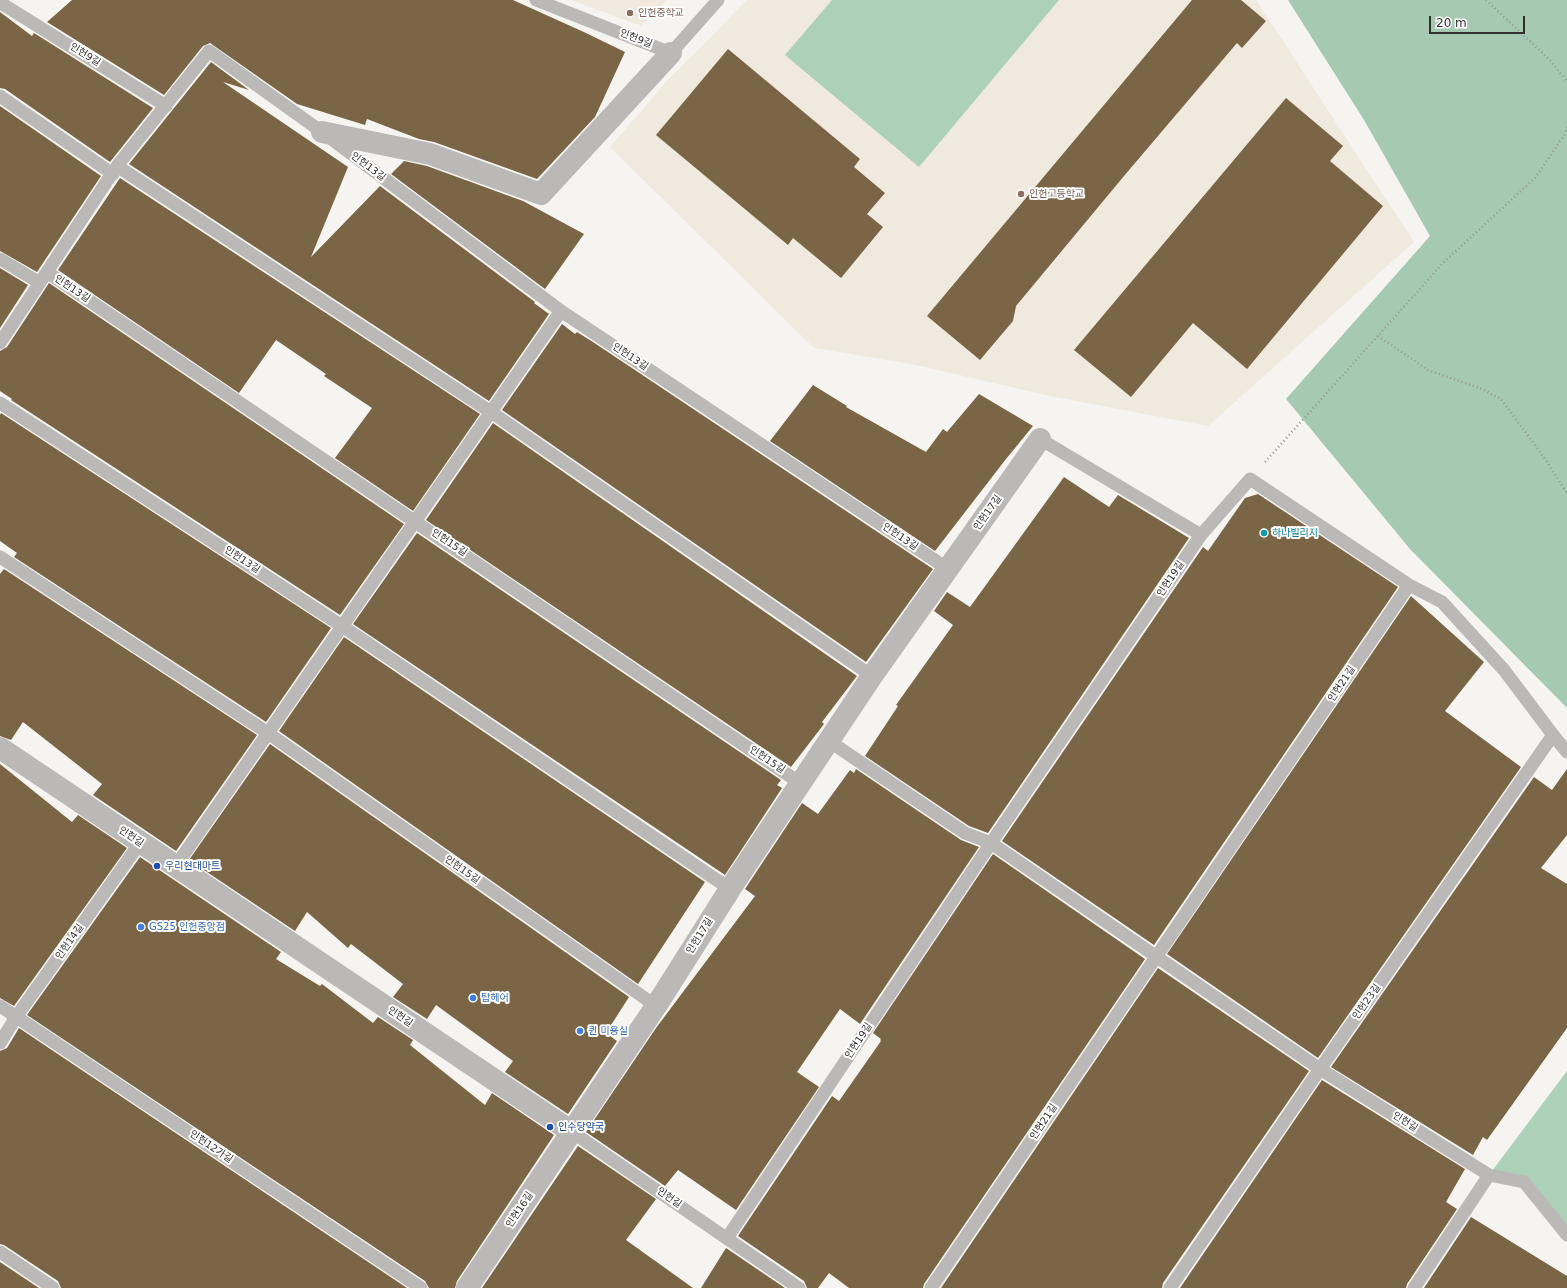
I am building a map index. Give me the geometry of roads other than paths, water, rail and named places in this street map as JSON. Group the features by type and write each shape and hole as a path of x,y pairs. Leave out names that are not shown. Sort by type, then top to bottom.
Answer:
{"street":[{"name":"인헌13길","path":"322,132 430,154 541,194 671,52"},
{"name":"인헌17길","path":"572,1132 656,1006 800,782 872,676 1040,439"},
{"name":"인헌길","path":"0,748 175,867 572,1132"},
{"name":"인헌16길","path":"467,1288 572,1132"}],"lane":[{"name":"인헌9길","path":"536,0 671,52"},
{"path":"671,52 718,0"},
{"name":"인헌9길","path":"5,3 166,106"},
{"name":"인헌13길","path":"0,343 115,170 209,51 322,132 561,311 948,570"},
{"path":"0,96 491,412 872,676"},
{"path":"0,259 40,283"},
{"name":"인헌13길","path":"47,272 415,520"},
{"path":"175,867 561,311"},
{"name":"인헌13길","path":"0,403 342,626"},
{"name":"인헌17길","path":"1040,439 1201,535"},
{"name":"인헌19길","path":"727,1238 991,843 1201,535 1250,479 1409,585"},
{"name":"인헌15길","path":"415,520 800,782"},
{"path":"0,557 268,733"},
{"path":"1409,585 1442,602 1504,670 1567,752"},
{"name":"인헌21길","path":"931,1288 1409,585"},
{"path":"342,626 730,889"},
{"name":"인헌15길","path":"268,733 656,1006"},
{"name":"인헌23길","path":"1170,1288 1320,1069 1553,735"},
{"path":"829,741 965,833 991,843 1320,1069"},
{"name":"인헌14길","path":"0,1043 16,1017 140,843"},
{"name":"인헌12가길","path":"0,1006 421,1288"},
{"name":"인헌길","path":"1320,1069 1489,1175 1524,1182 1567,1235"},
{"name":"인헌길","path":"572,1132 799,1288"},
{"path":"1414,1288 1489,1175"},
{"path":"0,1252 53,1288"}],"place":[{"name":"인헌중학교","path":"630,13"},
{"name":"인헌고등학교","path":"1021,194"},
{"name":"하나빌리지","path":"1264,533"},
{"name":"우리현대마트","path":"157,866"},
{"name":"GS25 인헌중앙점","path":"141,927"},
{"name":"탑헤어","path":"473,998"},
{"name":"퀸 미용실","path":"580,1031"},
{"name":"인수당약국","path":"550,1127"}]}
